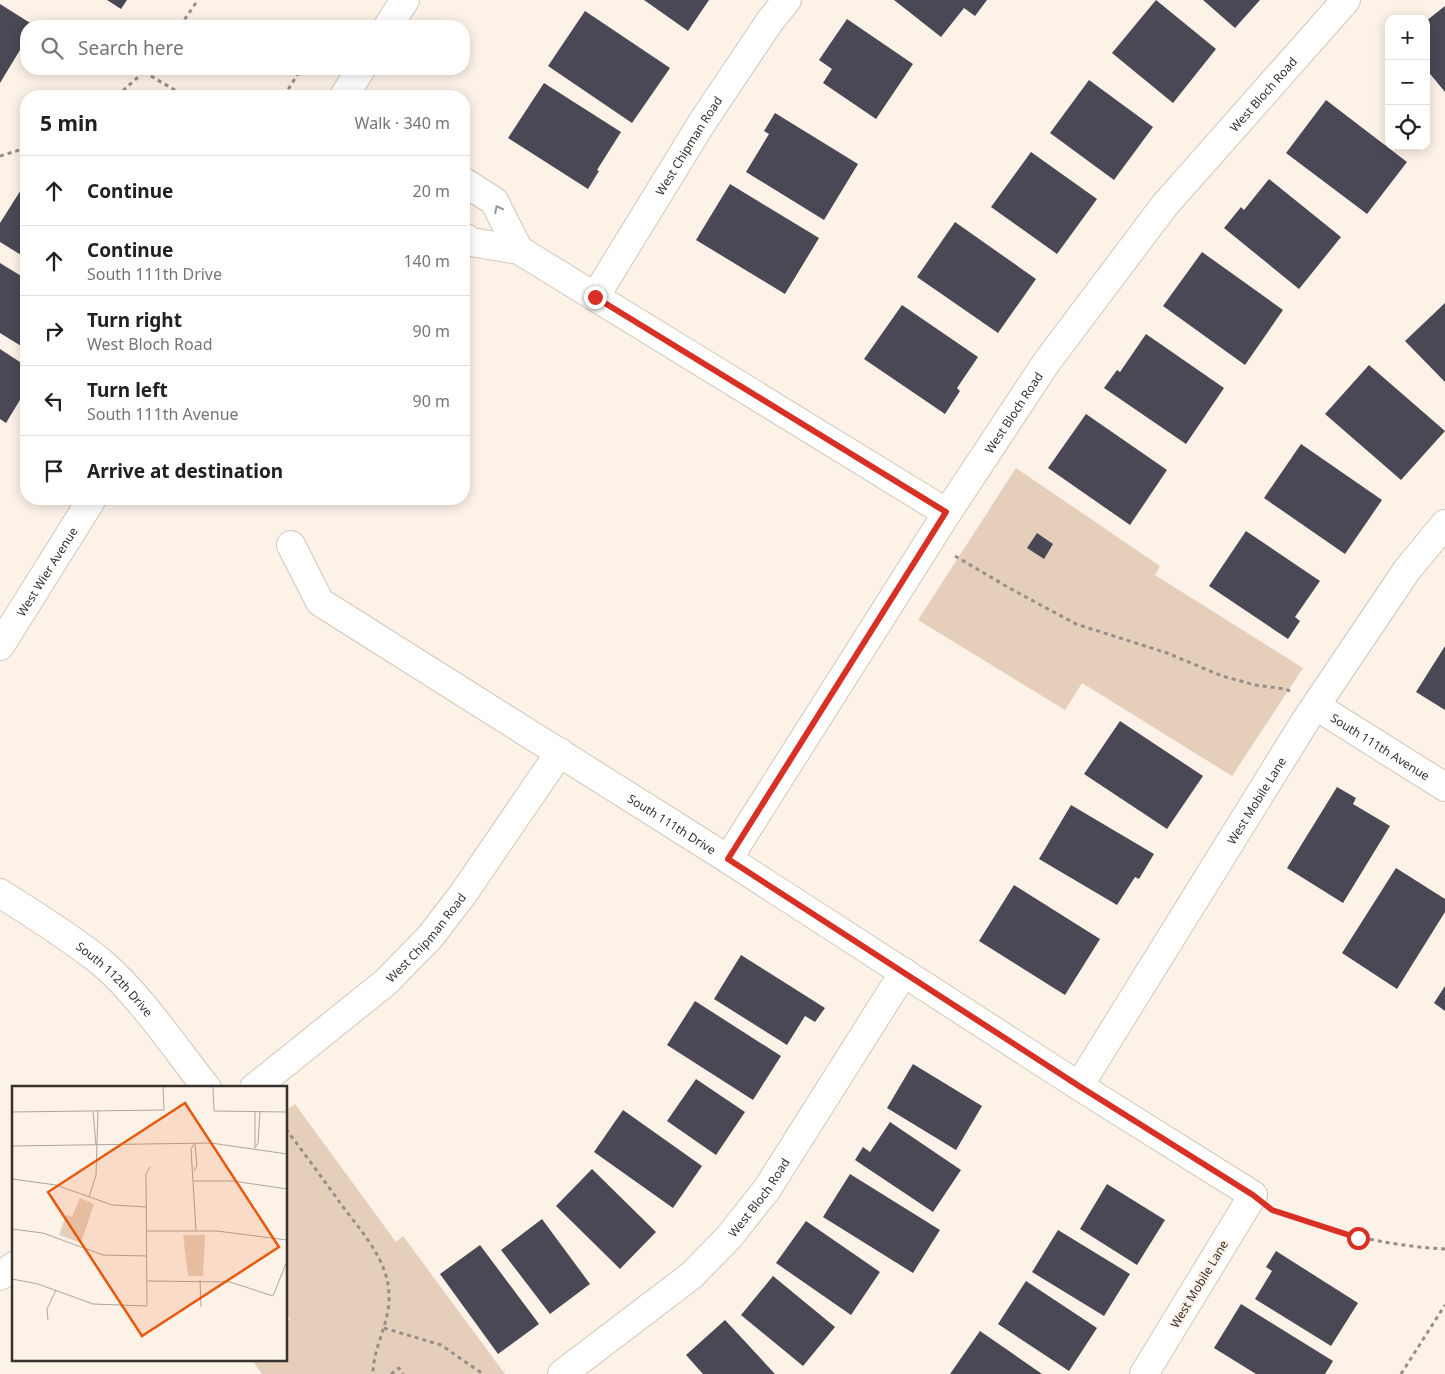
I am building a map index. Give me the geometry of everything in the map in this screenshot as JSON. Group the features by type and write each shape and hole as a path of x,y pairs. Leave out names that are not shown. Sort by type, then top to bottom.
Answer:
{"street":[{"path":"392,20 405,0"},
{"name":"West Chipman Road","path":"595,297 704,121 770,21 787,0"},
{"name":"West Bloch Road","path":"728,859 946,512 1046,363 1164,206 1346,0"},
{"path":"348,90 357,75"},
{"path":"470,186 494,201 519,250"},
{"path":"470,241 519,250 946,512"},
{"name":"West Wier Avenue","path":"0,646 88,505"},
{"name":"West Mobile Lane","path":"1079,1086 1301,727 1305,699 1445,524"},
{"name":"South 111th Drive","path":"291,545 320,602 560,752 1079,1086 1253,1195"},
{"name":"South 111th Avenue","path":"1305,699 1445,787"},
{"name":"West Chipman Road","path":"256,1086 386,982 430,937 463,894 560,752"},
{"name":"South 112th Drive","path":"0,893 60,932 102,963 134,996 205,1086"},
{"name":"West Bloch Road","path":"562,1374 692,1275 729,1237 767,1189 904,972"},
{"name":"West Mobile Lane","path":"1144,1374 1253,1195"},
{"path":"0,1276 12,1267"}],"path":[{"path":"184,20 198,0"},
{"path":"124,90 141,75"},
{"path":"149,75 175,90"},
{"path":"288,90 297,75"},
{"path":"0,156 20,150"},
{"path":"926,545 952,555 1076,624 1167,653 1222,676 1255,686 1285,689 1305,699"},
{"path":"288,1132 376,1254 388,1280 388,1310 375,1357 373,1374"},
{"path":"1253,1195 1272,1210 1358,1238 1396,1245 1445,1249"},
{"path":"1401,1374 1445,1305"},
{"path":"384,1328 441,1345 483,1374"},
{"path":"391,1374 399,1368 403,1374"}],"shaded area":[{"path":"1016,468 1160,566 1155,575 1303,668 1232,776 1082,683 1065,710 918,620"},
{"path":"295,1104 396,1242 403,1236 505,1374 262,1374 253,1362 288,1362 288,1320 290,1319 288,1316 288,1109"}],"building":[{"path":"107,0 127,0 121,9"},
{"path":"644,0 709,0 688,31"},
{"path":"894,0 987,0 975,16 964,8 941,37"},
{"path":"1156,0 1216,49 1173,103 1112,53"},
{"path":"1203,0 1260,0 1235,28"},
{"path":"0,4 25,20 20,20 20,50 0,83"},
{"path":"1445,6 1445,92 1430,74 1430,18"},
{"path":"585,11 670,68 632,123 548,66"},
{"path":"847,19 913,64 876,119 823,83 832,69 819,60"},
{"path":"1089,80 1153,127 1114,180 1050,133"},
{"path":"544,83 621,132 597,170 599,171 588,189 508,138"},
{"path":"1326,100 1385,145 1385,150 1391,150 1407,162 1367,214 1286,153"},
{"path":"775,113 858,164 824,220 746,172 769,134 764,131"},
{"path":"1031,152 1097,199 1057,254 991,207"},
{"path":"1269,179 1341,237 1299,289 1224,228 1241,207 1244,210"},
{"path":"730,184 819,238 785,294 696,240"},
{"path":"20,191 20,254 0,242 0,223"},
{"path":"955,222 1036,279 998,333 917,277"},
{"path":"1202,252 1283,310 1245,365 1163,306"},
{"path":"0,263 20,275 20,345 0,333"},
{"path":"1445,303 1445,382 1405,341"},
{"path":"902,305 978,357 957,388 960,391 945,414 864,359"},
{"path":"1146,334 1224,388 1186,444 1104,388 1117,370 1120,372"},
{"path":"0,349 20,362 20,400 6,423 0,419"},
{"path":"1369,365 1445,431 1401,480 1325,414"},
{"path":"1086,414 1167,470 1130,525 1048,468"},
{"path":"1301,444 1382,500 1345,554 1264,498"},
{"path":"1246,531 1320,581 1295,617 1300,621 1288,639 1209,586"},
{"path":"1037,533 1053,544 1044,559 1027,548"},
{"path":"1445,646 1445,710 1416,692"},
{"path":"1120,721 1203,776 1167,829 1084,774"},
{"path":"1337,787 1356,798 1353,804 1390,826 1343,903 1287,868"},
{"path":"1071,805 1154,854 1139,879 1135,877 1117,905 1039,859"},
{"path":"1396,868 1445,899 1445,912 1397,989 1342,953"},
{"path":"1014,885 1100,939 1065,995 979,941"},
{"path":"741,955 825,1008 815,1022 805,1016 787,1045 714,999"},
{"path":"1445,986 1445,1011 1434,1003"},
{"path":"695,1001 781,1056 753,1100 667,1045"},
{"path":"913,1064 982,1106 956,1150 887,1108"},
{"path":"696,1079 745,1112 716,1155 667,1121"},
{"path":"623,1110 702,1166 673,1208 594,1152"},
{"path":"890,1122 961,1170 933,1212 855,1160 863,1147 870,1152"},
{"path":"592,1169 656,1232 620,1269 556,1206"},
{"path":"850,1174 940,1230 913,1273 823,1217"},
{"path":"1107,1184 1165,1220 1137,1265 1080,1229"},
{"path":"542,1219 590,1284 550,1314 501,1250"},
{"path":"806,1221 880,1272 851,1315 776,1263"},
{"path":"1058,1230 1130,1274 1104,1316 1032,1272"},
{"path":"480,1245 539,1324 498,1354 440,1274"},
{"path":"1276,1251 1358,1303 1331,1346 1255,1299 1272,1271 1266,1267"},
{"path":"773,1276 835,1327 803,1366 741,1315"},
{"path":"1026,1281 1097,1328 1069,1371 998,1324"},
{"path":"1241,1304 1333,1361 1325,1374 1256,1374 1214,1348"},
{"path":"725,1320 775,1374 703,1374 686,1355"},
{"path":"980,1331 1042,1374 950,1374"}],"route":[{"path":"595,297 946,512 728,859 1079,1086 1253,1195 1272,1210 1358,1238"}]}
